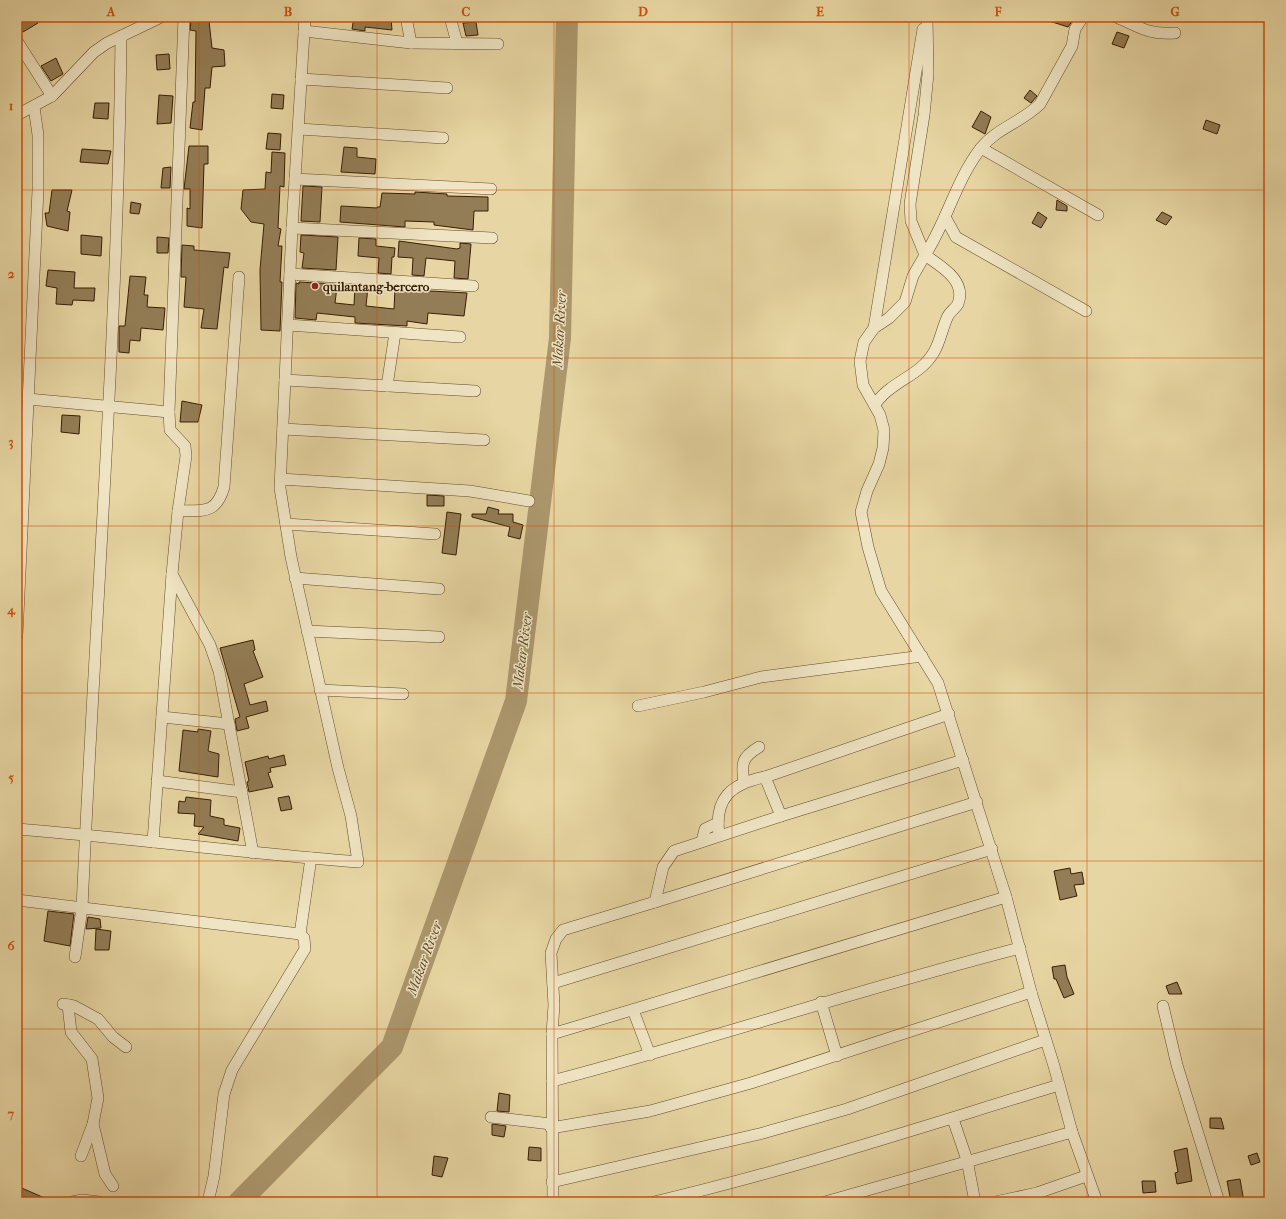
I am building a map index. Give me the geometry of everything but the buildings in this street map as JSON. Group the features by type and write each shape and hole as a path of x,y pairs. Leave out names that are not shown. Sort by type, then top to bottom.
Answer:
{"street":[{"path":"17,115 52,96 94,52 121,36 161,17"},
{"path":"153,842 172,574 186,450 170,430 169,412 184,17"},
{"path":"17,829 86,834 253,853 358,862 351,816 338,768 295,578 280,488 292,228 305,17"},
{"path":"406,17 411,43"},
{"path":"450,17 457,43"},
{"path":"875,404 889,389 908,378 923,366 934,352 948,315 957,304 959,295 958,289 950,272 925,255 911,221 910,204 924,115 928,74 926,17"},
{"path":"874,328 926,17"},
{"path":"1083,17 1075,29 1072,46 1040,104 1032,112 1005,126 981,148 961,182 945,218 913,276 905,302 889,318 874,328 864,342 860,361 863,385 875,404 884,430 883,448 879,464 867,491 862,512 868,547 881,591 938,683 949,714 992,849 1031,992 1072,1132 1086,1176 1097,1202"},
{"path":"1116,17 1157,34 1175,33"},
{"path":"304,31 411,43 498,44"},
{"path":"75,957 82,908 108,407 120,118 121,36"},
{"path":"17,41 52,96"},
{"path":"301,79 447,88"},
{"path":"17,636 38,190 38,135 34,106"},
{"path":"299,129 443,138"},
{"path":"981,148 1098,214"},
{"path":"295,179 491,189"},
{"path":"945,218 956,237 1086,311"},
{"path":"292,228 492,238"},
{"path":"290,274 473,286"},
{"path":"178,511 203,510 214,507 220,501 224,487 239,277"},
{"path":"288,325 460,338"},
{"path":"387,386 395,333"},
{"path":"285,380 475,391"},
{"path":"28,399 169,412"},
{"path":"282,429 484,440"},
{"path":"281,479 470,491 529,501"},
{"path":"286,524 435,534"},
{"path":"172,574 210,645 219,671 253,853"},
{"path":"295,578 440,589"},
{"path":"307,631 439,637"},
{"path":"638,706 704,692 761,677 922,656"},
{"path":"320,690 403,694"},
{"path":"719,835 718,823 723,800 732,789 744,783 949,714"},
{"path":"162,717 229,724"},
{"path":"744,783 742,771 744,760 748,754 759,747"},
{"path":"655,902 663,867 674,850 963,760"},
{"path":"765,777 781,816"},
{"path":"157,782 242,792"},
{"path":"553,1202 551,1126 553,983 551,953 556,939 564,930 977,802"},
{"path":"702,841 705,829 718,823"},
{"path":"553,983 992,849"},
{"path":"300,934 311,858"},
{"path":"552,1034 1006,897"},
{"path":"17,900 300,934 304,938 306,949 232,1070 224,1094 214,1176 208,1202"},
{"path":"552,1081 650,1055 821,1002 1020,948"},
{"path":"491,1117 551,1126 650,1111 751,1084 1031,992"},
{"path":"821,1002 837,1056"},
{"path":"81,1156 93,1124 98,1098 92,1059 71,1032 65,1005 74,1006 98,1018 113,1038 126,1047"},
{"path":"1162,1006 1177,1065 1220,1202"},
{"path":"633,1010 650,1055"},
{"path":"552,1182 606,1168 763,1133 832,1113 1045,1040"},
{"path":"654,1202 805,1163 953,1119 1059,1085"},
{"path":"953,1119 967,1160 975,1202"},
{"path":"93,1124 104,1174 113,1186"},
{"path":"825,1202 857,1198 967,1160 1072,1132"},
{"path":"995,1202 1037,1193 1086,1176"},
{"path":"72,1202 82,1200 99,1202"}],"waterway":[{"name":"Makar River","path":"239,1202 392,1047 516,701 560,338 567,17"}],"place":[{"name":"quilantang-bercero","path":"315,286"}]}
